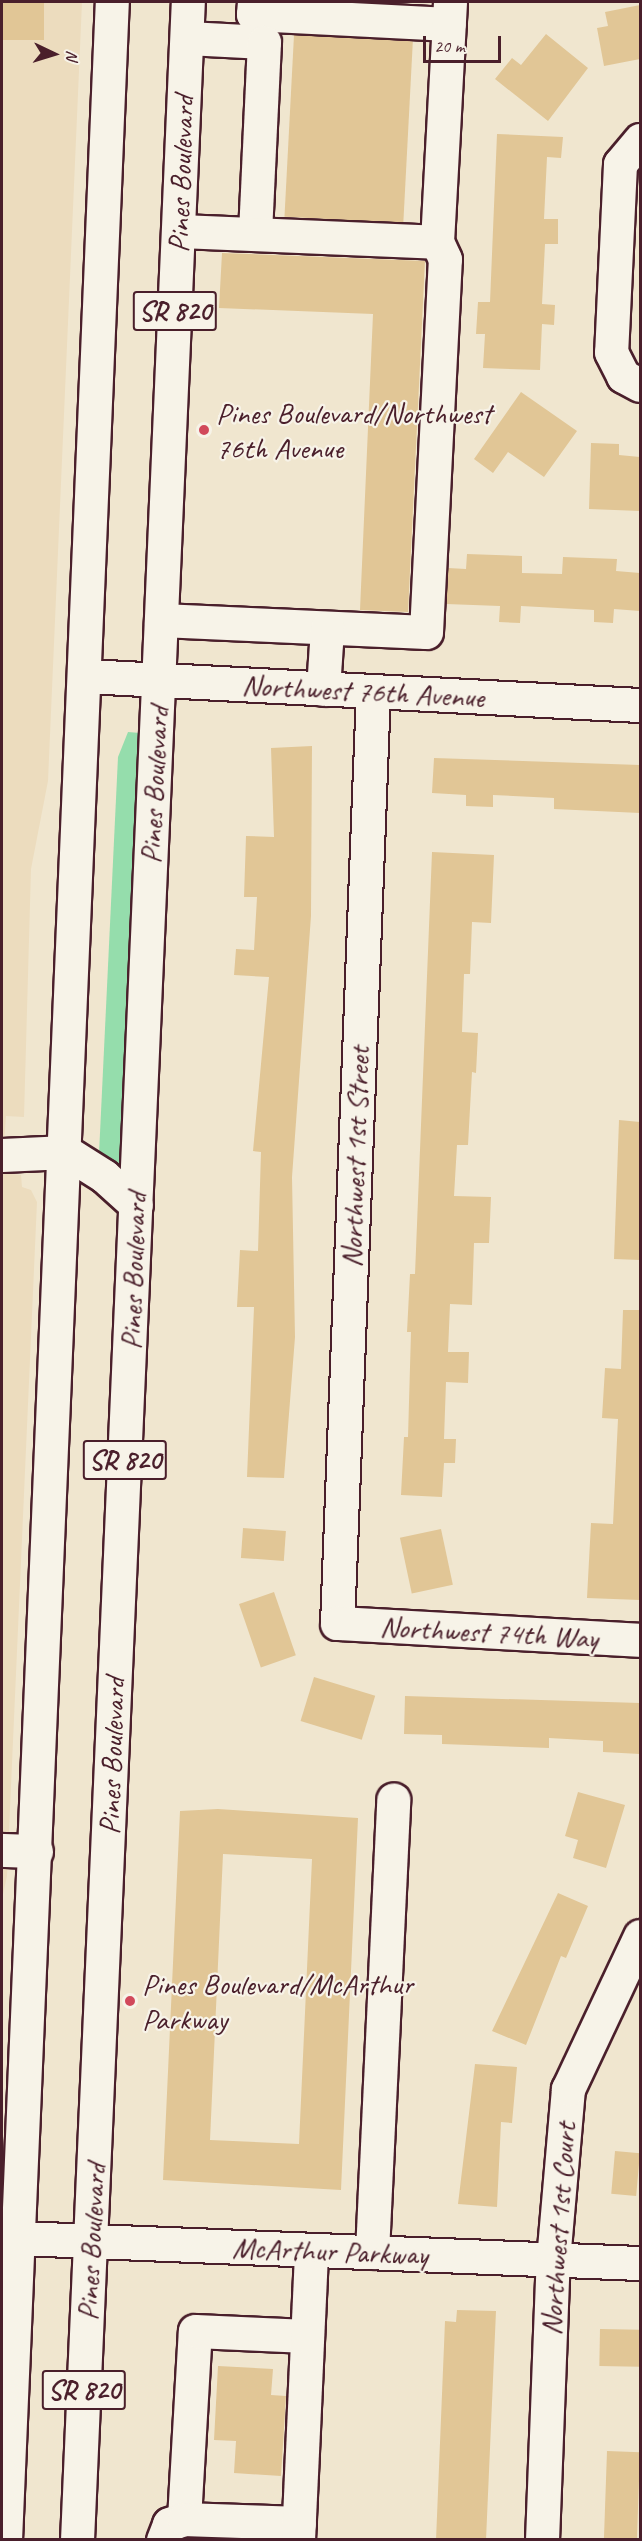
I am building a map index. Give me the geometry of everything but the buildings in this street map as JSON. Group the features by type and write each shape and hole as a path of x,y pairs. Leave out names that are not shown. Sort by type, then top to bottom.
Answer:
{"main road":[{"name":"SR 820","path":"5,2540 66,1152 112,2"},
{"path":"175,2 183,137"},
{"name":"Pines Boulevard","path":"77,2540 92,2241 188,2"},
{"path":"161,620 426,632 445,259 437,242 450,13 253,14 254,2"},
{"path":"187,38 264,42 255,234"},
{"path":"632,380 611,352 620,164 637,142"},
{"path":"178,231 437,242"},
{"path":"323,689 327,628"},
{"name":"Northwest 76th Avenue","path":"86,676 640,705"},
{"name":"Northwest 1st Street","path":"337,1623 372,692"},
{"path":"2,1155 66,1152 104,1176 136,1205"},
{"name":"Northwest 74th Way","path":"337,1623 640,1640"},
{"path":"372,2252 393,1799"},
{"path":"2,1850 36,1851"},
{"name":"Northwest 1st Court","path":"542,2540 553,2260 568,2089 640,1936"},
{"name":"McArthur Parkway","path":"19,2238 640,2263"},
{"path":"307,2336 195,2331 174,2529 298,2531 311,2250"}],"shaded area":[{"path":"2,2 82,2 48,781 31,869 24,1117 6,1116 2,1173"},
{"path":"2,1173 21,1175 22,1187 31,1190 37,1202 7,1876 2,1899"}],"green space":[{"path":"128,732 140,733 119,1182 99,1154 118,757"}],"place":[{"name":"Pines Boulevard/Northwest 76th Avenue","path":"204,430"},
{"name":"Pines Boulevard/McArthur Parkway","path":"130,2001"}]}
